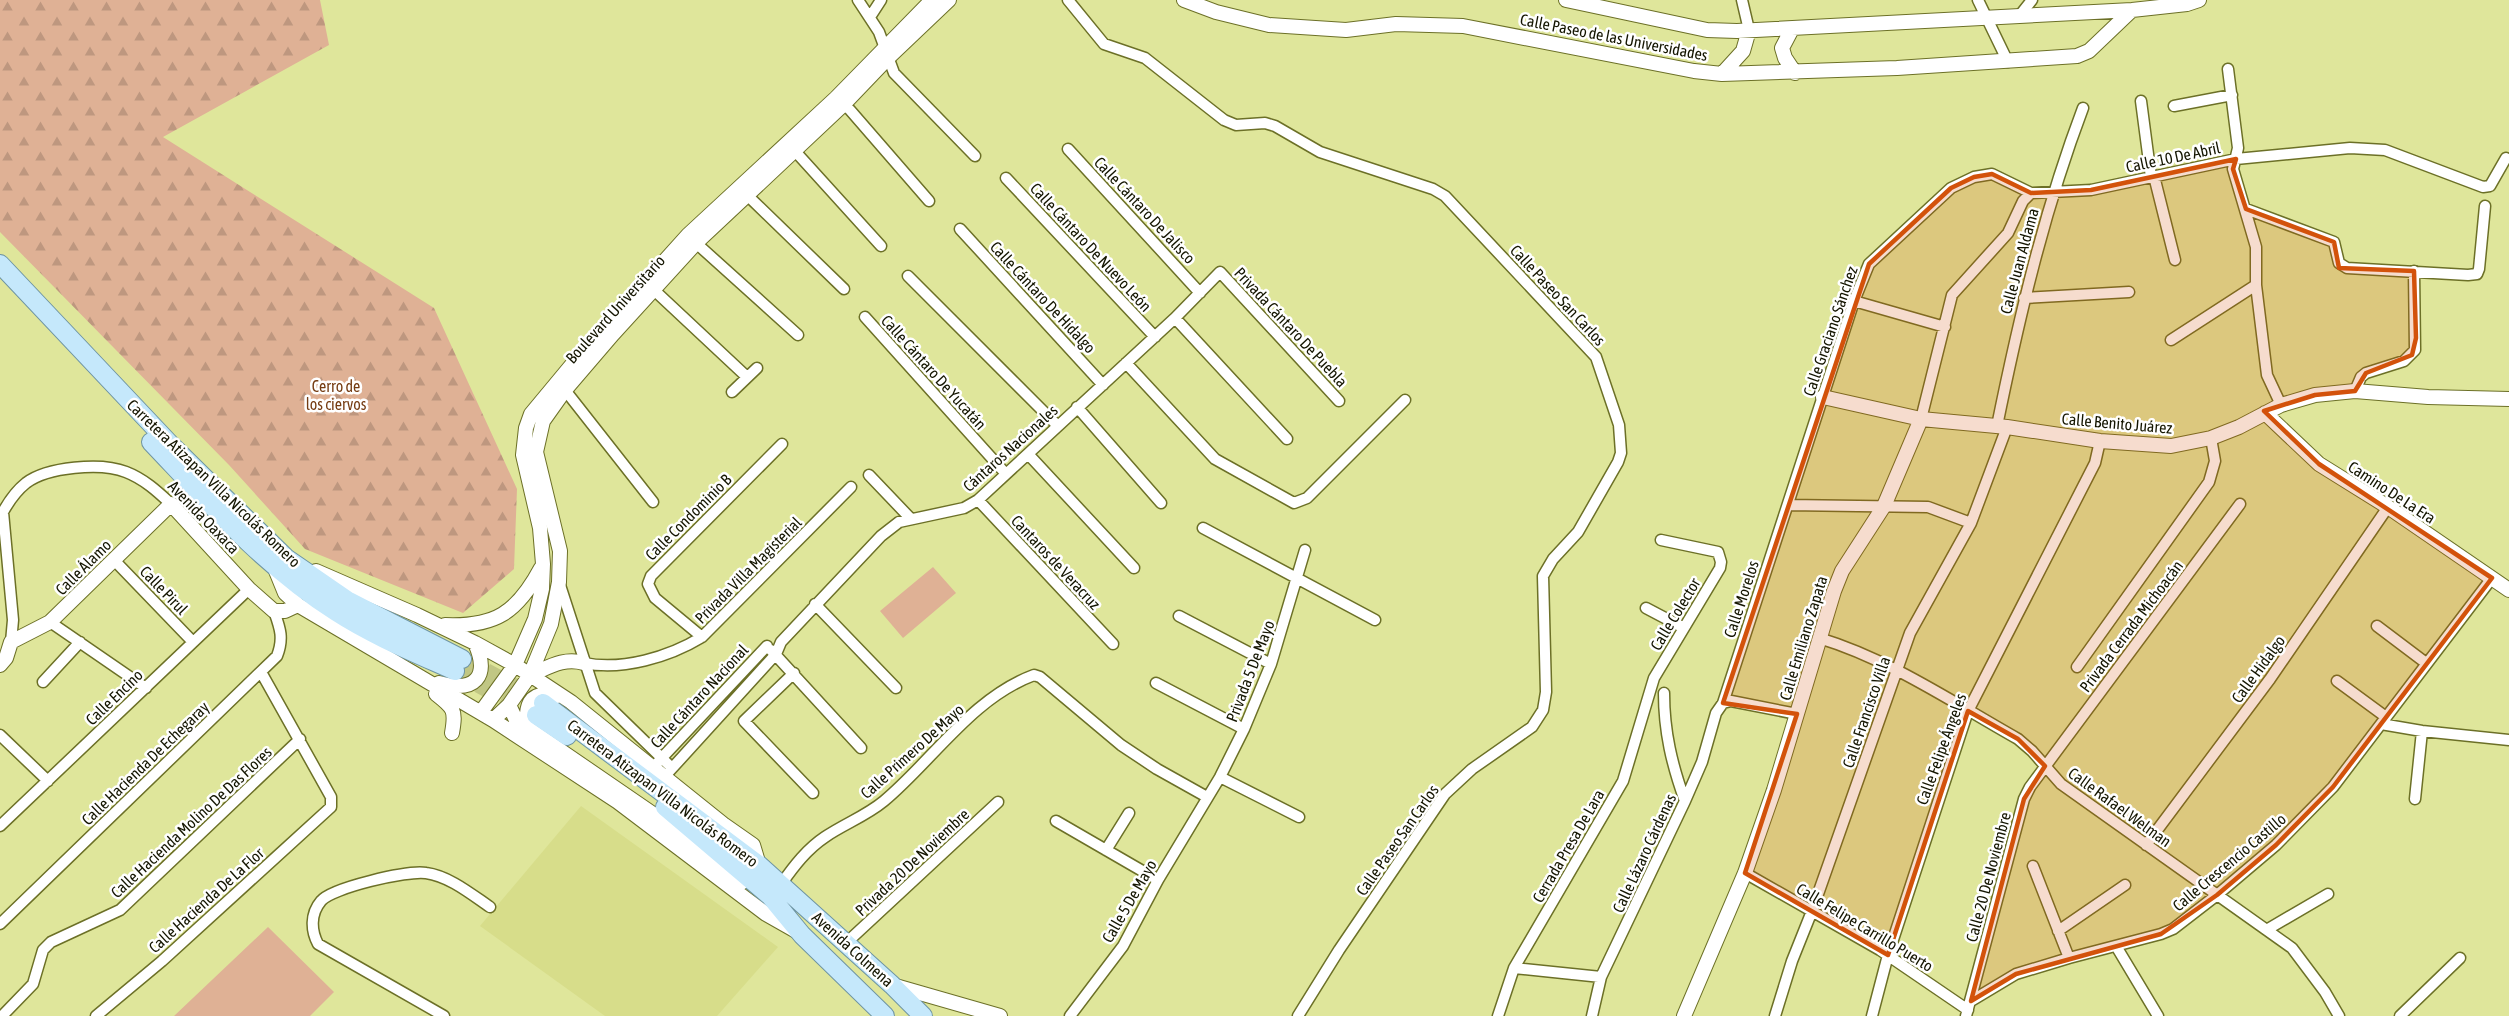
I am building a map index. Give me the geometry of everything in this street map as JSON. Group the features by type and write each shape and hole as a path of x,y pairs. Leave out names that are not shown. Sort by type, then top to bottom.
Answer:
{"main road":[{"name":"Carretera Atizapan Villa Nicolás Romero","path":"0,264 280,562"},
{"name":"Carretera Atizapan Villa Nicolás Romero","path":"0,281 163,454 280,562 458,665"},
{"name":"Carretera Atizapan Villa Nicolás Romero","path":"535,716 618,770 772,898"},
{"name":"Carretera Atizapan Villa Nicolás Romero","path":"535,716 759,865 772,898"},
{"name":"Avenida Colmena","path":"772,898 802,935 885,1016"},
{"name":"Avenida Colmena","path":"772,898 845,944 923,1016"}],"street":[{"path":"858,0 870,17 887,53 889,66 894,73 975,156"},
{"path":"870,17 881,0"},
{"name":"Boulevard Universitario","path":"487,716 509,705 530,675 551,624 560,582 560,551 536,452 543,421 565,390 696,243 794,150 887,53 932,0"},
{"name":"Boulevard Universitario","path":"887,53 949,0"},
{"name":"Calle Paseo San Carlos","path":"1068,0 1104,44 1145,58 1215,115 1236,125 1264,123 1288,132 1320,152 1424,186 1445,196 1592,352 1598,361 1619,425 1621,447 1618,462 1578,532 1553,559 1543,576 1546,692 1540,718 1520,737 1472,770 1445,794 1339,950 1298,1016"},
{"name":"Calle Paseo de las Universidades","path":"1184,0 1216,12 1269,25 1346,30 1396,24 1447,24 1521,36 1694,71 1722,74 1796,73 2078,56 2090,51 2133,10"},
{"path":"1566,0 1707,30 1792,29 1988,19 2020,15 2133,10 2187,4 2199,0"},
{"path":"1722,74 1743,51 1749,30 1742,0"},
{"path":"1978,0 2008,62"},
{"path":"2020,15 2032,0"},
{"path":"1792,29 1782,48 1785,58 1796,73"},
{"path":"2228,69 2238,148 2236,159 2350,148 2385,150 2483,187 2490,186 2506,158"},
{"path":"2174,106 2232,95"},
{"path":"2141,101 2153,177 2175,260"},
{"path":"839,102 929,201"},
{"name":"Boulevard Universitario","path":"487,716 515,665 535,619 542,590 543,564 540,528 523,455 526,428 531,414 580,355 688,235 839,102"},
{"name":"Calle Juan Aldama","path":"2002,426 2024,298 2054,192 2083,108"},
{"name":"Calle Cántaro De Jalisco","path":"1068,148 1200,292"},
{"path":"794,150 881,246"},
{"name":"Calle 10 De Abril","path":"1974,177 1992,174 2031,193 2091,190 2236,159 2233,169 2256,247 2256,285 2267,375 2281,405"},
{"name":"Calle Graciano Sánchez","path":"1788,506 1854,301 1869,264 1951,189 1974,177"},
{"name":"Calle Cántaro De Nuevo León","path":"1006,178 1155,337"},
{"name":"Calle Emiliano Zapata","path":"1684,1016 1745,873 1842,572 1884,506 1921,419 1952,295 2008,233 2023,201 2031,193"},
{"path":"747,195 844,289"},
{"path":"2246,209 2334,242 2339,263 2347,268 2468,275 2477,274 2479,269 2485,206"},
{"name":"Calle Cántaro De Hidalgo","path":"960,229 1103,385"},
{"path":"696,243 798,335"},
{"path":"2355,391 2361,377 2366,373 2404,361 2415,350 2414,271"},
{"name":"Cántaros Nacionales","path":"777,654 781,642 815,603 881,537 899,522 964,508 978,500 1077,406 1155,337 1220,272"},
{"name":"Privada Cántaro De Puebla","path":"1220,272 1339,401"},
{"path":"908,276 1058,426"},
{"path":"2171,340 2256,285"},
{"path":"654,290 747,377"},
{"path":"2024,298 2129,292"},
{"path":"1854,301 1945,327"},
{"name":"Calle Cántaro De Yucatán","path":"865,317 1006,474"},
{"path":"1175,318 1287,439"},
{"path":"1126,363 1215,459 1294,504 1307,498 1406,400"},
{"path":"732,392 757,368"},
{"path":"565,390 653,502"},
{"name":"Calle Benito Juárez","path":"1823,397 1921,419 2002,426 2100,441 2171,446 2211,438 2281,405 2315,395 2355,391 2428,397 2509,399"},
{"path":"1077,406 1161,502"},
{"name":"Camino De La Era","path":"2265,413 2319,464 2388,507 2509,590"},
{"name":"Calle Francisco Villa","path":"1775,1016 1792,961 1812,911 1910,633 1971,523 2002,426"},
{"path":"2077,667 2209,482 2215,461 2211,438"},
{"name":"Calle Felipe Ángeles","path":"1872,1016 1888,955 1968,711 2095,463 2100,441"},
{"name":"Calle Condominio B","path":"702,638 655,598 648,584 651,576 783,444"},
{"path":"1028,454 1134,568"},
{"name":"Avenida Oaxaca","path":"11,642 13,620 1,512 11,497 28,482 53,471 98,467 123,471 146,482 171,504 249,589 274,611"},
{"path":"869,475 911,519"},
{"name":"Privada Villa Magisterial","path":"584,663 602,667 636,661 672,653 702,638 851,487"},
{"name":"Cantaros de Veracruz","path":"978,500 1113,644"},
{"name":"Calle Álamo","path":"11,642 50,622 171,504"},
{"name":"Privada Cerrada Michoacán","path":"2045,766 2240,504"},
{"path":"1788,506 1928,507 1971,523"},
{"name":"Calle Morelos","path":"1723,703 1788,506"},
{"name":"Calle Hidalgo","path":"2146,845 2270,679 2388,507"},
{"path":"1203,528 1296,580 1375,620"},
{"name":"Calle Colector","path":"1651,685 1720,568 1721,557 1718,552 1712,550 1660,540"},
{"name":"Privada 5 De Mayo","path":"1207,797 1220,777 1244,729 1271,664 1286,622 1305,550"},
{"name":"Calle Pirul","path":"114,560 193,642"},
{"path":"280,562 285,592 298,605 487,716 618,802 772,898"},
{"path":"280,562 437,624 515,665 572,702 663,768 753,845 759,865"},
{"path":"437,624 469,626 494,621 511,610 524,597 543,564"},
{"name":"Calle Crescencio Castillo","path":"1968,1009 2016,974 2161,934 2173,928 2217,895 2276,845 2333,787 2492,578"},
{"path":"560,582 595,693 663,768"},
{"name":"Calle Encino","path":"0,826 249,589"},
{"path":"815,603 896,688"},
{"path":"274,611 285,611 298,605"},
{"path":"1646,608 1684,628"},
{"name":"Calle Hacienda De Echegaray","path":"0,924 278,656 283,642 274,611"},
{"path":"1179,616 1271,664"},
{"path":"50,622 146,688"},
{"path":"2377,626 2426,663"},
{"name":"Calle Rafael Welman","path":"1819,638 1845,646 1896,671 2018,739 2032,751 2061,784 2292,948 2325,992 2339,1016"},
{"path":"0,665 6,658 11,642"},
{"path":"43,682 80,642"},
{"path":"767,646 781,642"},
{"path":"420,677 454,687 473,682 482,671 480,654 475,643"},
{"path":"767,646 777,654 861,748"},
{"name":"Calle Cántaro Nacional","path":"663,768 767,646"},
{"name":"Calle Cántaro Nacional","path":"663,768 777,654"},
{"path":"530,675 563,661 584,663"},
{"path":"261,672 300,739"},
{"path":"794,673 744,721 813,793"},
{"name":"Calle Primero De Mayo","path":"772,898 801,857 824,838 883,802 958,728 1009,687 1034,675 1041,677 1120,745 1207,797"},
{"path":"420,677 453,710 455,716 452,733"},
{"path":"2337,681 2383,720 2422,731 2509,740"},
{"path":"1156,683 1244,729"},
{"name":"Cerrada Presa De Lara","path":"1498,1016 1514,968 1623,781 1651,685"},
{"path":"1664,693 1670,754 1685,801"},
{"path":"531,746 535,716 527,706 539,695 555,695 572,702"},
{"path":"1723,703 1731,701 1797,714"},
{"name":"Calle Lázaro Cárdenas","path":"1592,1016 1601,977 1685,801 1702,762 1716,713 1723,703"},
{"path":"509,705 516,720 535,716"},
{"path":"2415,799 2422,731"},
{"path":"0,735 48,781"},
{"name":"Calle Hacienda De La Flor","path":"96,1016 162,962 323,814 332,802 300,739"},
{"name":"Calle Hacienda Molino De Das Flores","path":"2,1016 33,984 43,950 51,942 120,910 300,739"},
{"name":"Calle 20 De Noviembre","path":"1968,1009 2024,799 2045,766"},
{"path":"1220,777 1299,817"},
{"name":"Calle 5 De Mayo","path":"1070,1016 1123,946 1158,880 1207,797"},
{"name":"Privada 20 De Noviembre","path":"845,944 998,802"},
{"path":"1106,850 1129,813"},
{"path":"1056,821 1158,880"},
{"path":"2033,866 2069,958"},
{"path":"444,1016 318,944 313,935 315,911 322,900 333,893 395,875 425,873 439,876 490,907"},
{"name":"Calle Felipe Carrillo Puerto","path":"1745,873 1888,955 1968,1009"},
{"path":"2058,932 2125,885"},
{"path":"2268,929 2328,894"},
{"path":"2116,946 2158,1016"},
{"path":"2400,1016 2460,958"},
{"path":"1514,968 1601,977"},
{"path":"892,985 1000,1016"}],"highlighted area":[{"path":"2236,159 2233,169 2246,209 2334,242 2339,268 2414,271 2416,338 2412,355 2366,373 2355,391 2315,395 2264,411 2319,464 2492,578 2333,787 2276,845 2217,895 2161,934 2016,974 1971,1001 2024,799 2045,766 2018,739 1968,711 1888,955 1745,873 1797,714 1723,703 1869,264 1951,188 1974,177 1992,174 2031,193 2091,190"}],"shaded area":[{"path":"581,806 778,947 717,1016 605,1016 480,926"}],"green space":[{"name":"Cerro de los ciervos","path":"0,0 320,0 329,45 163,137 434,308 517,489 514,569 463,613 305,549 229,465 0,232"},
{"path":"933,567 956,593 903,638 880,611"},
{"path":"268,927 334,992 310,1016 174,1016"}],"tunnel":[{"path":"462,659 543,703"},
{"path":"455,671 536,715"}]}
